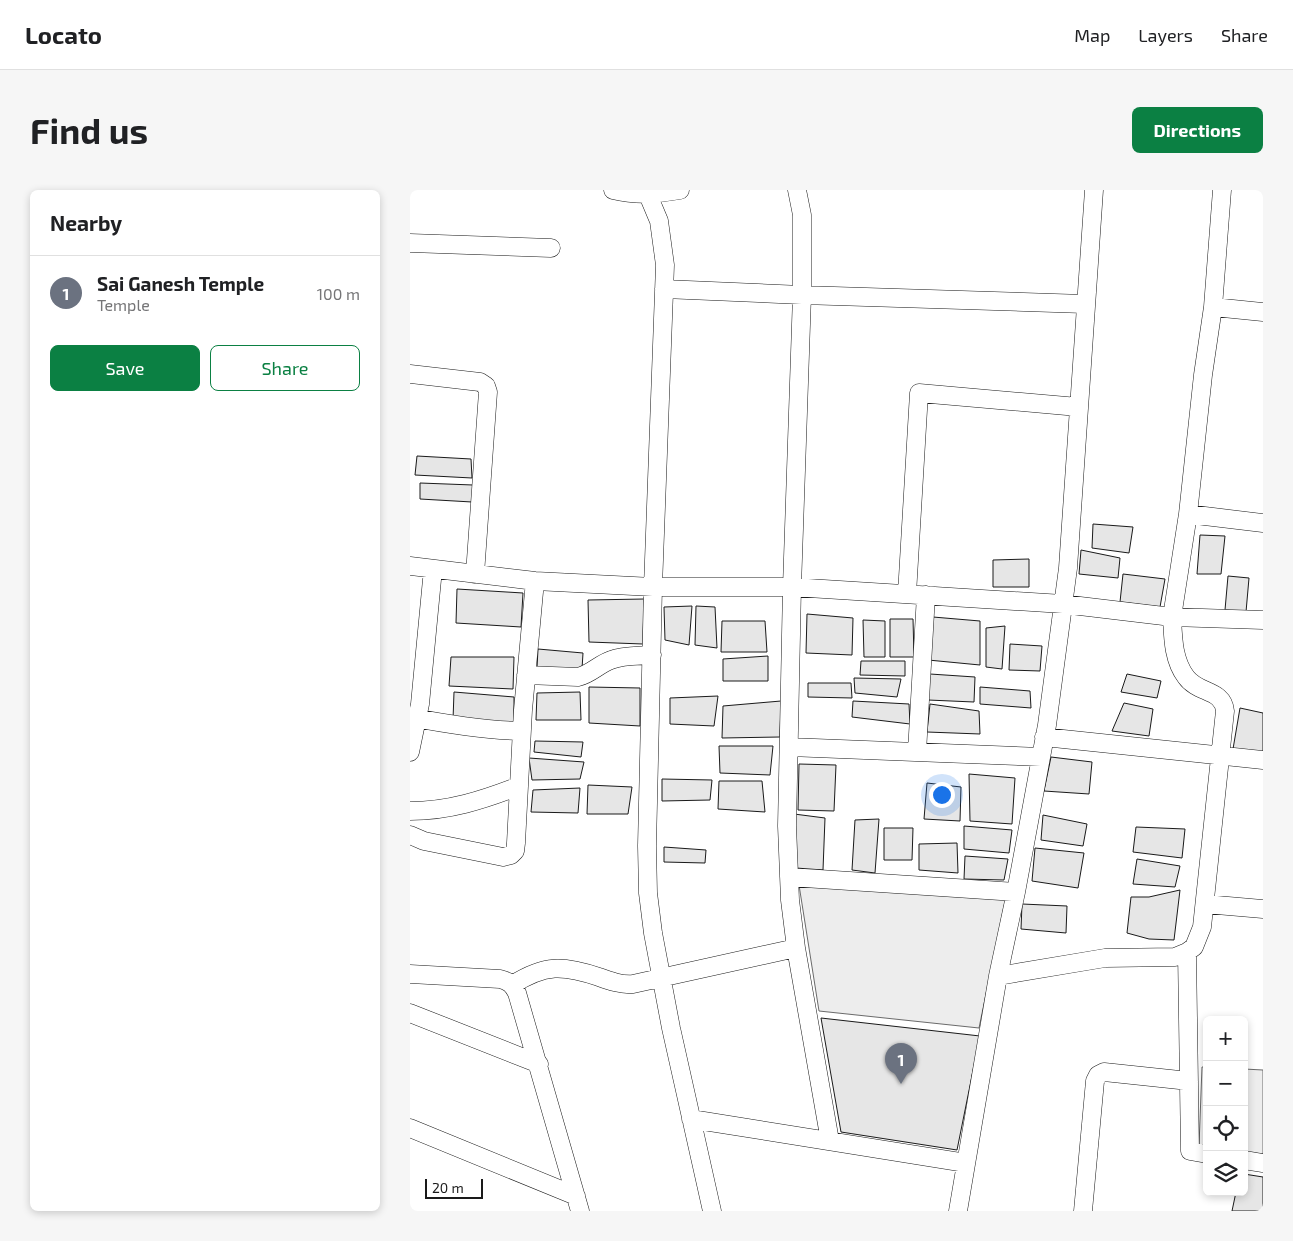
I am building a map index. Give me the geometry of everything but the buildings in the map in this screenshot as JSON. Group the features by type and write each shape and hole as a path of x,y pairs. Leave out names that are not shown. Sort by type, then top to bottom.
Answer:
{"street":[{"path":"613,190 628,194 680,190"},
{"path":"797,190 802,214 802,296 792,587 787,826 789,877 796,948 830,1141"},
{"path":"958,1211 998,976 1041,757 1068,568 1094,190"},
{"path":"998,976 1105,958 1175,957 1187,952 1194,946 1202,927 1221,756 1224,704 1222,699 1194,686 1180,668 1173,641 1172,617 1188,514 1212,307 1222,190"},
{"path":"647,192 659,221 665,265 653,587 647,846 648,893 653,933 662,978 712,1211"},
{"path":"410,243 551,248"},
{"path":"664,289 802,296 1085,304"},
{"path":"1212,307 1263,312"},
{"path":"410,374 480,382 486,386 488,392 475,574"},
{"path":"907,594 919,393 1078,406"},
{"path":"1188,514 1263,523"},
{"path":"410,566 535,581 653,587 792,587 1063,604 1172,617 1263,620"},
{"path":"410,752 413,718 420,704 433,569"},
{"path":"410,835 424,841 503,857 511,855 515,850 526,675 535,581"},
{"path":"917,752 926,595"},
{"path":"526,675 578,677 586,675 611,660 622,657 652,655"},
{"path":"413,718 469,728 522,731"},
{"path":"1044,737 1263,760"},
{"path":"789,747 1041,757"},
{"path":"410,811 425,811 481,801 519,786"},
{"path":"789,877 1016,892"},
{"path":"1205,904 1263,909"},
{"path":"512,985 527,976 550,968 565,968 580,970 624,985 796,948"},
{"path":"1187,952 1190,1151 1203,1153"},
{"path":"410,974 500,979 508,981 512,985 517,993 539,1064 578,1204"},
{"path":"410,1013 539,1064"},
{"path":"1083,1211 1095,1081 1098,1075 1104,1072 1189,1081"},
{"path":"691,1119 966,1163"},
{"path":"410,1128 578,1204"},
{"path":"1248,1161 1263,1163"}],"shaded area":[{"path":"799,885 1006,897 979,1028 819,1011"},
{"path":"1202,1067 1203,1067 1203,1146 1199,1146"},
{"path":"1248,1069 1263,1070 1263,1154 1248,1152"}],"place":[{"name":"Sai Ganesh Temple","path":"901,1084"}]}
